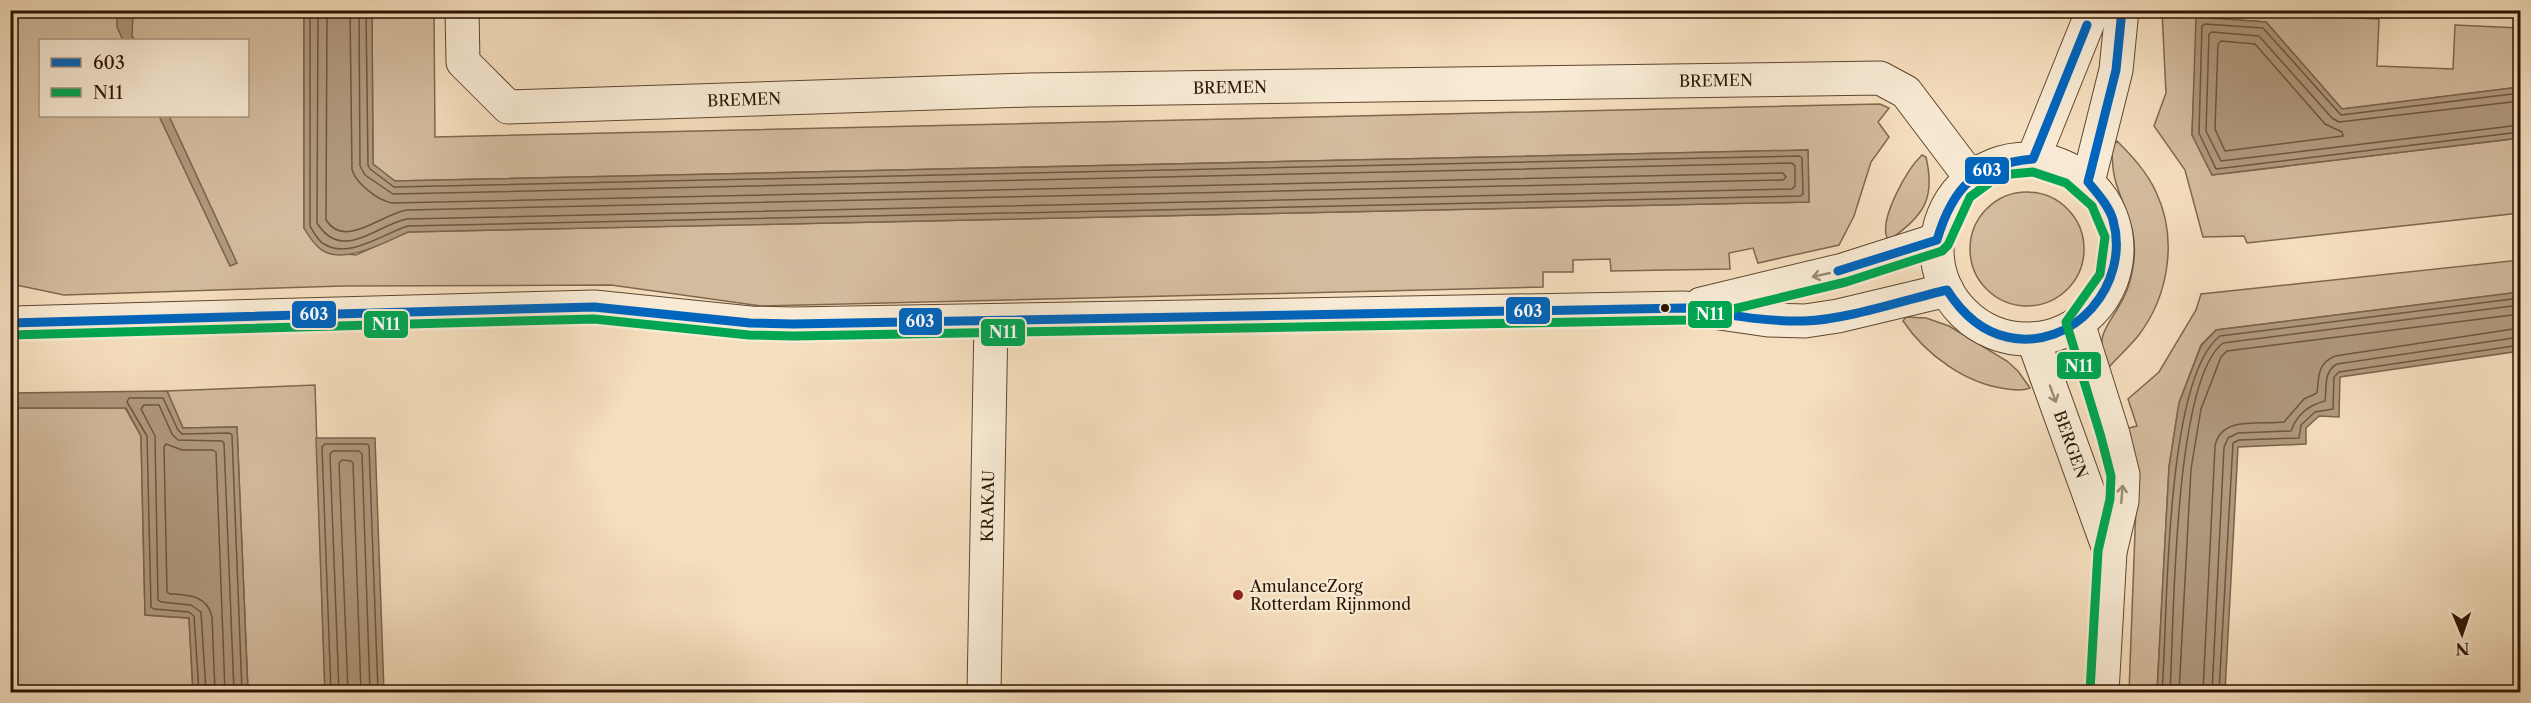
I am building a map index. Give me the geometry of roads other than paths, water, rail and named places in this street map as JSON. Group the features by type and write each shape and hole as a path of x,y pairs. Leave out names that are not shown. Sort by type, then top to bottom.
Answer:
{"street":[{"name":"BREMEN","path":"462,10 463,62 508,107 1029,90 1880,78 1906,92 1971,178"},
{"path":"2033,159 2092,10"},
{"path":"2088,182 2116,70 2122,10"},
{"path":"2033,159 2053,162 2072,170 2088,182 2103,200 2113,221 2117,243 2116,267 2108,289 2095,308 2078,324 2049,337 2033,339 2015,338 1982,328 1968,318 1947,290 1938,265 1937,240 1943,216 1954,195 1971,178 1990,166 2011,160 2033,159"},
{"path":"1685,308 1843,270 1937,240"},
{"path":"13,323 594,307 750,323 991,321 1685,308 1768,320 1805,321 1838,316 1947,290"},
{"name":"KRAKAU","path":"984,693 991,321"},
{"name":"BERGEN","path":"2078,324 2113,434 2123,474 2122,501 2110,552 2102,693"},
{"name":"BERGEN","path":"2033,339 2110,552"}],"water":[{"path":"117,11 133,11 132,36 134,39 123,39 117,27"},
{"path":"304,11 372,11 373,164 395,181 1808,150 1809,202 408,232 363,251 338,255 327,253 318,247 304,228"},
{"path":"2196,17 2266,22 2342,109 2520,87 2520,138 2212,175 2192,135"},
{"path":"159,117 169,117 237,263 230,266"},
{"path":"2520,292 2520,351 2340,377 2339,417 2319,416 2306,428 2306,444 2238,447 2225,692 2157,692 2169,467 2179,403 2201,346 2216,330"},
{"path":"167,391 183,428 237,427 248,692 193,692 189,618 145,615 141,436 126,408 11,408 11,393"},
{"path":"316,438 375,438 384,692 325,692"}],"place":[{"name":"AmulanceZorg Rotterdam Rijnmond","path":"1238,595"}]}
